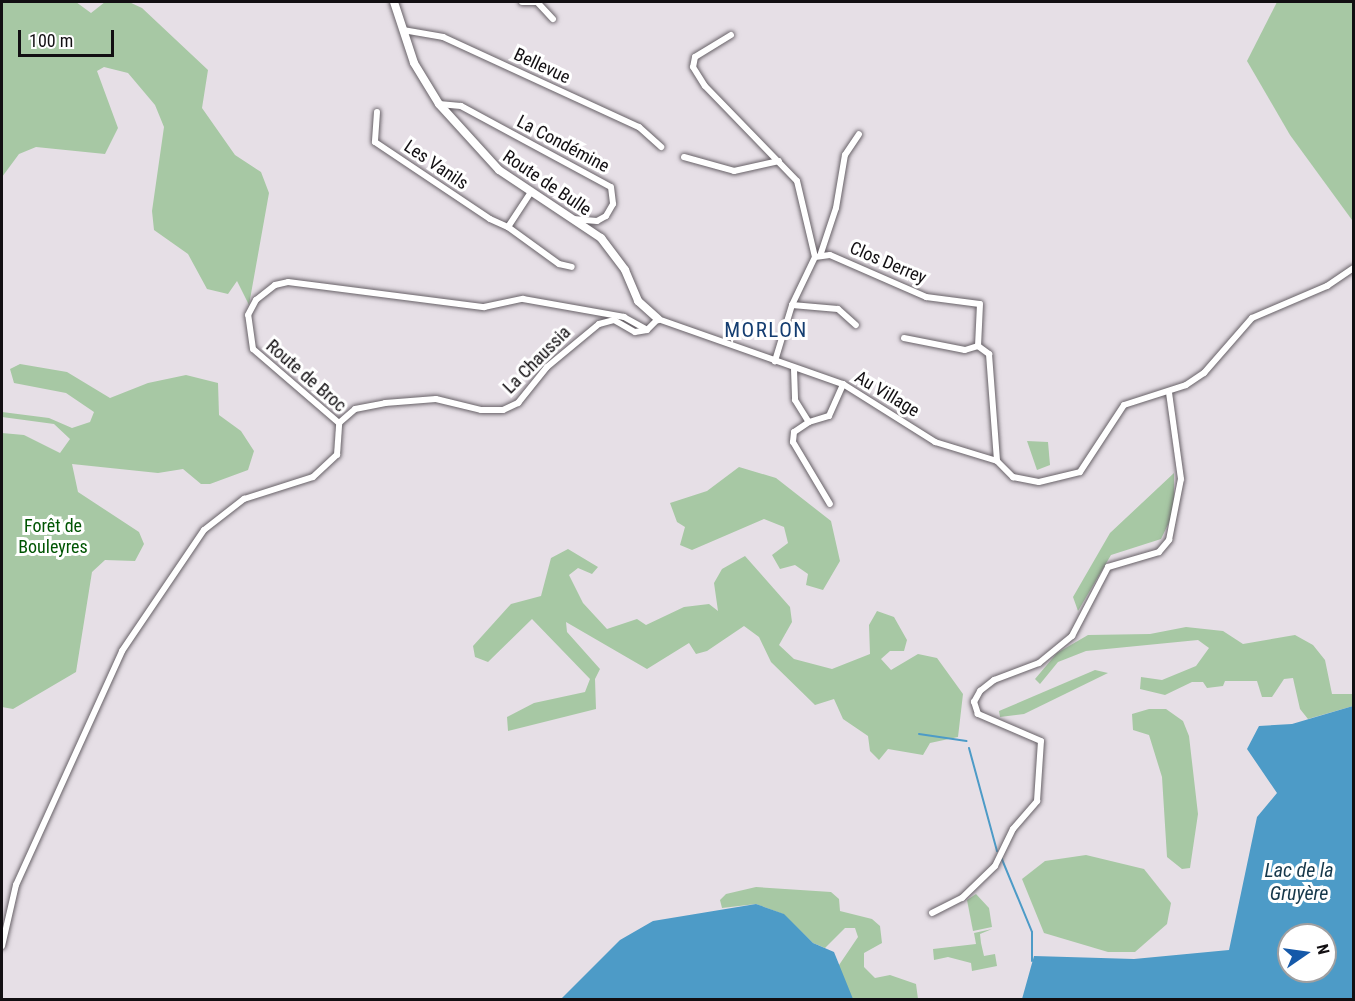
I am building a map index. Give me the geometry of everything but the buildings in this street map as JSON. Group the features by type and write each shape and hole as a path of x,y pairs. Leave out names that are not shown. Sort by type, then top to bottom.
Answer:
{"street":[{"name":"Route de Bulle","path":"394,2 414,63 440,104 490,162 609,246 638,301 658,319"},
{"path":"522,2 538,2 552,19"},
{"name":"Bellevue","path":"403,30 419,29 463,46 639,127 661,147"},
{"path":"731,35 695,57 693,68 705,86 779,161 800,189 818,255"},
{"name":"La Condémine","path":"440,104 461,106 611,187 613,204 606,216 597,221 573,219"},
{"name":"Les Vanils","path":"377,112 375,142 444,190 508,226 559,264 572,267"},
{"path":"776,361 792,305 818,255 836,208 845,155 859,134"},
{"path":"684,157 734,171 779,161"},
{"path":"508,226 531,192"},
{"name":"Clos Derrey","path":"818,255 926,297 980,304 978,346 989,354 997,460"},
{"path":"997,460 1013,477 1039,482 1080,472 1124,405 1168,393 1204,374 1252,318 1327,286 1353,268"},
{"name":"Route de Broc","path":"2,946 16,885 122,651 204,530 244,499 313,477 328,467 340,441 339,423 253,349 248,315 263,292 275,285 288,282 484,307 523,300 624,317 647,330"},
{"path":"792,305 837,309 856,325"},
{"path":"647,330 658,319"},
{"name":"Au Village","path":"658,319 794,369 843,384 948,448 997,460"},
{"name":"La Chaussia","path":"339,423 355,409 385,403 436,399 481,410 503,410 518,403 547,367 599,324 614,320 635,332 647,330"},
{"path":"904,338 965,350 978,346"},
{"path":"794,369 795,400 809,422"},
{"path":"830,504 793,442 794,432 809,422 829,416 843,384"},
{"path":"932,913 962,898 988,873 1013,829 1037,801 1041,741 978,714 974,702 980,691 994,680 1039,663 1072,636 1108,567 1159,552 1169,540 1180,479 1168,393"}],"green space":[{"path":"2,2 76,2 91,13 105,2 129,2 142,8 208,70 202,108 235,155 261,172 269,193 249,305 237,281 228,294 207,289 188,254 154,230 152,211 164,127 155,105 128,73 104,67 97,71 118,128 105,154 36,147 19,154 2,177"},
{"path":"1277,2 1353,2 1352,220 1290,135 1247,61"},
{"name":"Forêt de Bouleyres","path":"20,364 67,372 110,398 148,383 186,375 218,383 219,415 241,431 254,451 248,470 210,484 201,484 183,469 158,473 72,464 78,492 139,532 144,544 135,561 105,560 92,572 76,672 13,709 2,707 2,433 24,435 60,453 70,439 54,424 2,417 2,412 49,418 72,428 90,422 94,412 66,393 14,383 10,369"},
{"path":"1027,441 1048,442 1050,465 1037,470"},
{"path":"739,467 776,478 831,521 840,561 823,590 806,585 808,574 795,565 780,569 772,555 788,543 784,527 764,519 692,550 680,545 685,527 677,522 670,503 707,491"},
{"path":"1174,473 1174,512 1161,539 1111,555 1078,611 1073,597 1110,533"},
{"path":"568,549 598,567 592,574 578,568 569,575 583,603 607,629 637,619 646,625 684,607 709,604 718,611 714,583 722,569 745,556 790,607 792,622 779,645 794,659 832,669 870,654 869,625 877,611 894,617 907,640 904,651 890,651 881,659 891,670 918,654 937,658 963,694 958,737 930,743 923,755 888,749 879,760 870,751 868,736 843,719 834,699 815,705 771,662 759,637 744,626 707,651 696,654 689,643 647,669 566,622 567,632 600,669 595,679 596,709 508,731 507,717 534,703 585,692 590,679 532,619 488,662 475,657 473,646 511,604 541,596 551,558"},
{"path":"1186,627 1223,631 1243,644 1295,635 1313,645 1325,660 1332,694 1353,694 1353,706 1308,719 1300,709 1293,678 1284,679 1272,697 1262,697 1257,681 1225,681 1223,686 1207,688 1203,682 1192,682 1165,695 1140,689 1141,677 1162,680 1196,666 1209,648 1198,640 1086,651 1058,662 1040,684 1035,679 1057,653 1088,635 1150,634"},
{"path":"1095,670 1108,673 1024,714 1000,717 999,711"},
{"path":"1149,709 1166,709 1183,721 1189,736 1198,814 1190,868 1182,869 1167,857 1162,777 1149,735 1133,730 1132,714"},
{"path":"1086,855 1144,869 1171,903 1167,924 1135,952 1108,952 1044,933 1022,879 1045,861"},
{"path":"756,887 831,892 839,899 840,911 872,919 880,926 882,943 864,953 864,967 875,978 890,975 916,984 918,999 853,999 848,994 837,968 858,937 855,928 845,928 825,948 813,943 783,914 756,904 722,908 720,900 726,894"},
{"path":"976,894 989,908 992,927 973,931 967,900"},
{"path":"992,929 980,934 981,943 984,956 995,954 997,966 972,971 971,963 948,957 934,960 933,949 976,944 974,933"}],"water":[{"name":"Lac de la Gruyère","path":"1353,706 1353,999 1022,999 1034,956 1134,959 1229,950 1257,817 1277,793 1247,749 1259,726 1292,724"},
{"path":"756,904 784,914 813,943 834,952 853,999 561,999 620,940 653,921"}],"waterway":[{"path":"919,734 966,741"},
{"path":"969,748 997,851"},
{"path":"1001,857 1032,932 1032,961"}],"district":[{"name":"MORLON","path":"766,330"}]}
